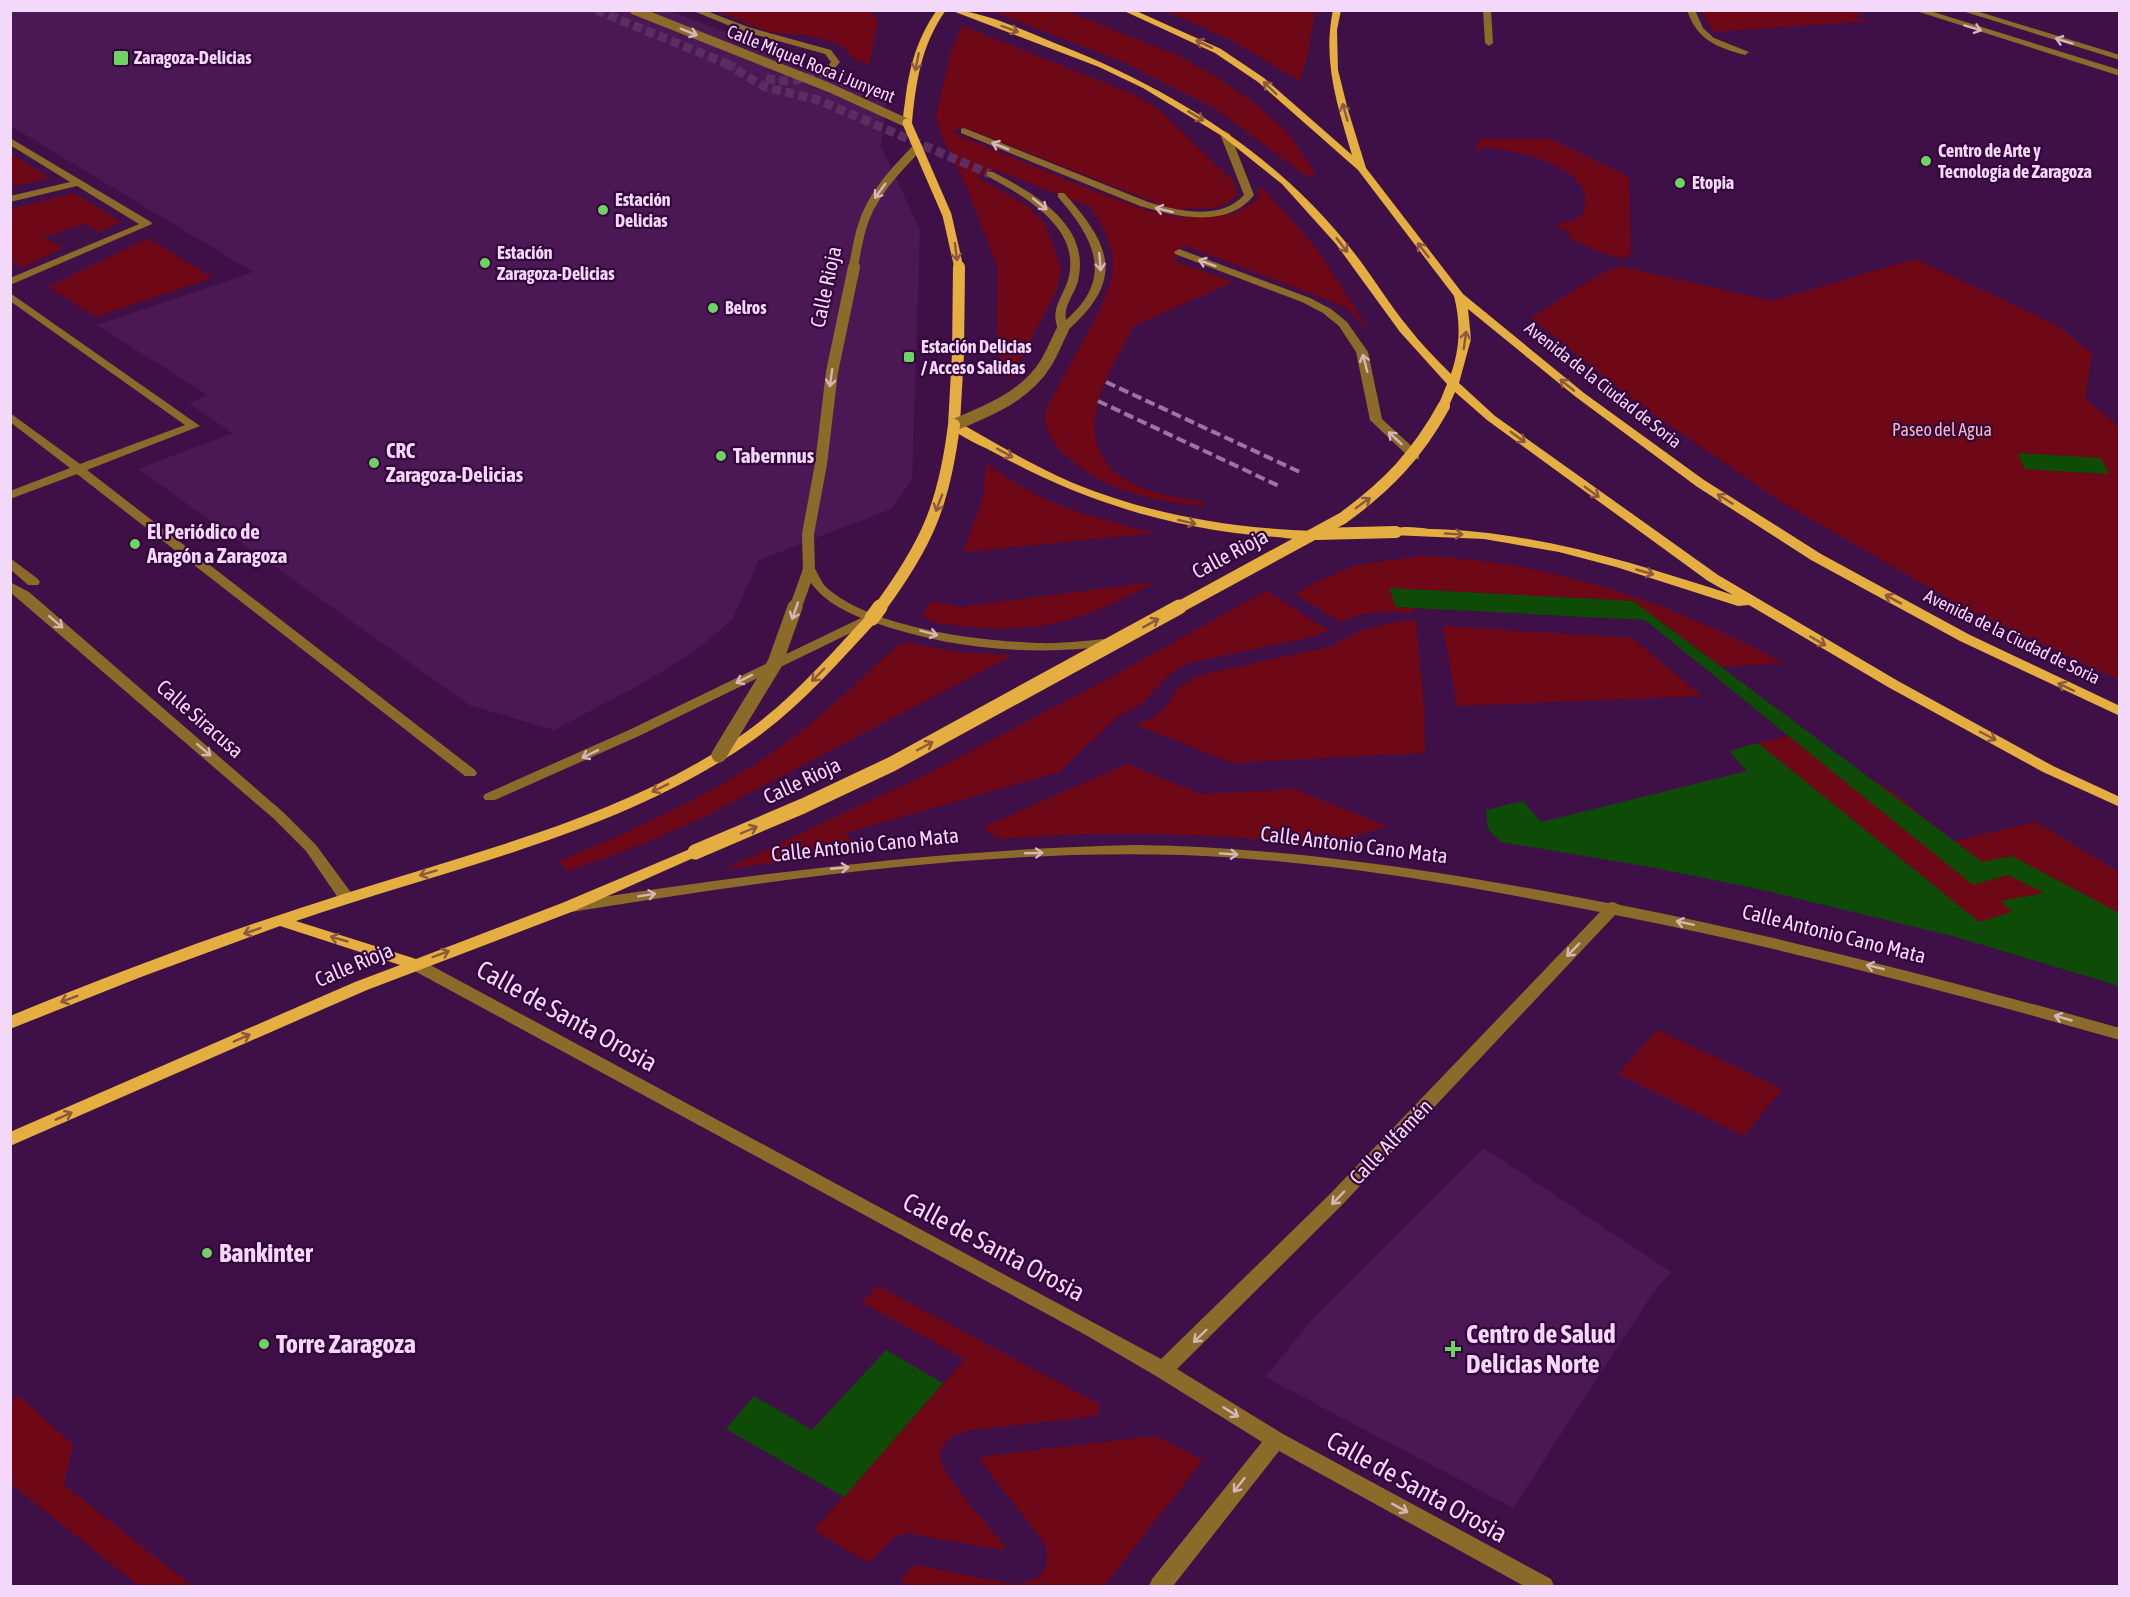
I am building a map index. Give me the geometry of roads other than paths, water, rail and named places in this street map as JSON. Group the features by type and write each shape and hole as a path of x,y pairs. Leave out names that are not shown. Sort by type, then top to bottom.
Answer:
{"main road":[{"path":"907,123 919,50 929,26 942,10"},
{"path":"954,10 1067,50 1146,86 1225,134 1285,182 1308,206 1340,242 1404,330 1453,384 1491,418 1713,578 1903,690 2048,769 2120,803"},
{"name":"Avenida de la Ciudad de Soria","path":"1126,10 1218,51 1254,74 1361,168 1459,296 1580,395 1700,483 1816,557 1965,638 2120,712"},
{"path":"1337,10 1332,25 1332,60 1361,168"},
{"name":"Calle Rioja","path":"10,1023 171,960 280,921 484,856 609,811 658,789 719,755 752,735 786,706 872,618 921,547 942,496 948,471 954,425 960,300 956,250 940,196 907,123"},
{"name":"Calle Rioja","path":"10,1140 414,964 568,907 803,806 892,764 1314,535 1343,518 1387,485 1415,456 1444,406 1466,342 1467,323 1459,296"},
{"path":"954,425 1069,486 1136,509 1227,529 1314,535 1396,532 1463,534 1542,546 1650,573 1768,611"},
{"path":"280,921 414,964"}],"street":[{"name":"Calle Miquel Roca i Junyent","path":"634,10 828,87 907,123"},
{"path":"695,10 758,33 818,48 834,57 836,62 828,71"},
{"path":"1487,10 1489,43"},
{"path":"1691,10 1704,35 1711,43 1745,52"},
{"path":"1917,10 2120,73"},
{"path":"1963,10 2120,58"},
{"path":"964,131 1144,204 1175,213 1192,214 1226,211 1238,207 1246,201 1249,195 1225,134"},
{"path":"10,141 147,224 10,282"},
{"name":"Calle Rioja","path":"719,755 775,663 809,570 808,534 821,464 832,372 862,226 872,203 895,171 918,147"},
{"path":"990,174 1027,194 1043,206 1068,236 1075,266 1074,279 1059,312 1063,329"},
{"path":"10,199 78,183"},
{"path":"954,425 990,410 1022,389 1046,363 1063,329 1081,315 1099,283 1101,256 1087,226 1061,195"},
{"path":"1179,252 1306,300 1327,311 1343,324 1362,352 1376,420 1415,456"},
{"path":"10,296 194,426 10,495"},
{"path":"10,416 470,773"},
{"path":"10,562 33,582"},
{"path":"809,570 820,588 834,599 872,618 943,636 986,643 1040,647 1116,642"},
{"name":"Calle Siracusa","path":"10,586 24,595 278,815 311,848 347,898"},
{"path":"490,796 568,765 872,618"},
{"name":"Calle Antonio Cano Mata","path":"568,907 824,870 1005,854 1138,850 1226,853 1331,862 1613,907 1889,970 2120,1034"},
{"name":"Calle Alfamén","path":"1163,1370 1249,1289 1613,907"},
{"name":"Calle de Santa Orosia","path":"414,964 1163,1370 1276,1440 1543,1587"},
{"path":"1160,1587 1276,1440"}],"tunnel":[{"path":"596,10 735,67"},
{"path":"725,63 765,87 818,100 990,174"},
{"path":"766,78 782,81 797,80 828,71"}],"railway":[{"path":"1106,382 1302,473"},
{"path":"1098,401 1279,486"}],"place":[{"name":"Zaragoza-Delicias","path":"121,58"},
{"name":"Centro de Arte y Tecnología de Zaragoza","path":"1926,161"},
{"name":"Etopia","path":"1680,183"},
{"name":"Estación Delicias","path":"603,210"},
{"name":"Estación Zaragoza-Delicias","path":"485,263"},
{"name":"Belros","path":"713,308"},
{"name":"Estación Delicias / Acceso Salidas","path":"909,357"},
{"name":"Tabernnus","path":"721,456"},
{"name":"CRC Zaragoza-Delicias","path":"374,463"},
{"name":"El Periódico de Aragón a Zaragoza","path":"135,544"},
{"name":"Bankinter","path":"207,1253"},
{"name":"Torre Zaragoza","path":"264,1344"},
{"name":"Centro de Salud Delicias Norte","path":"1453,1349"}],"park label":[{"name":"Paseo del Agua","path":"1942,430"}]}
